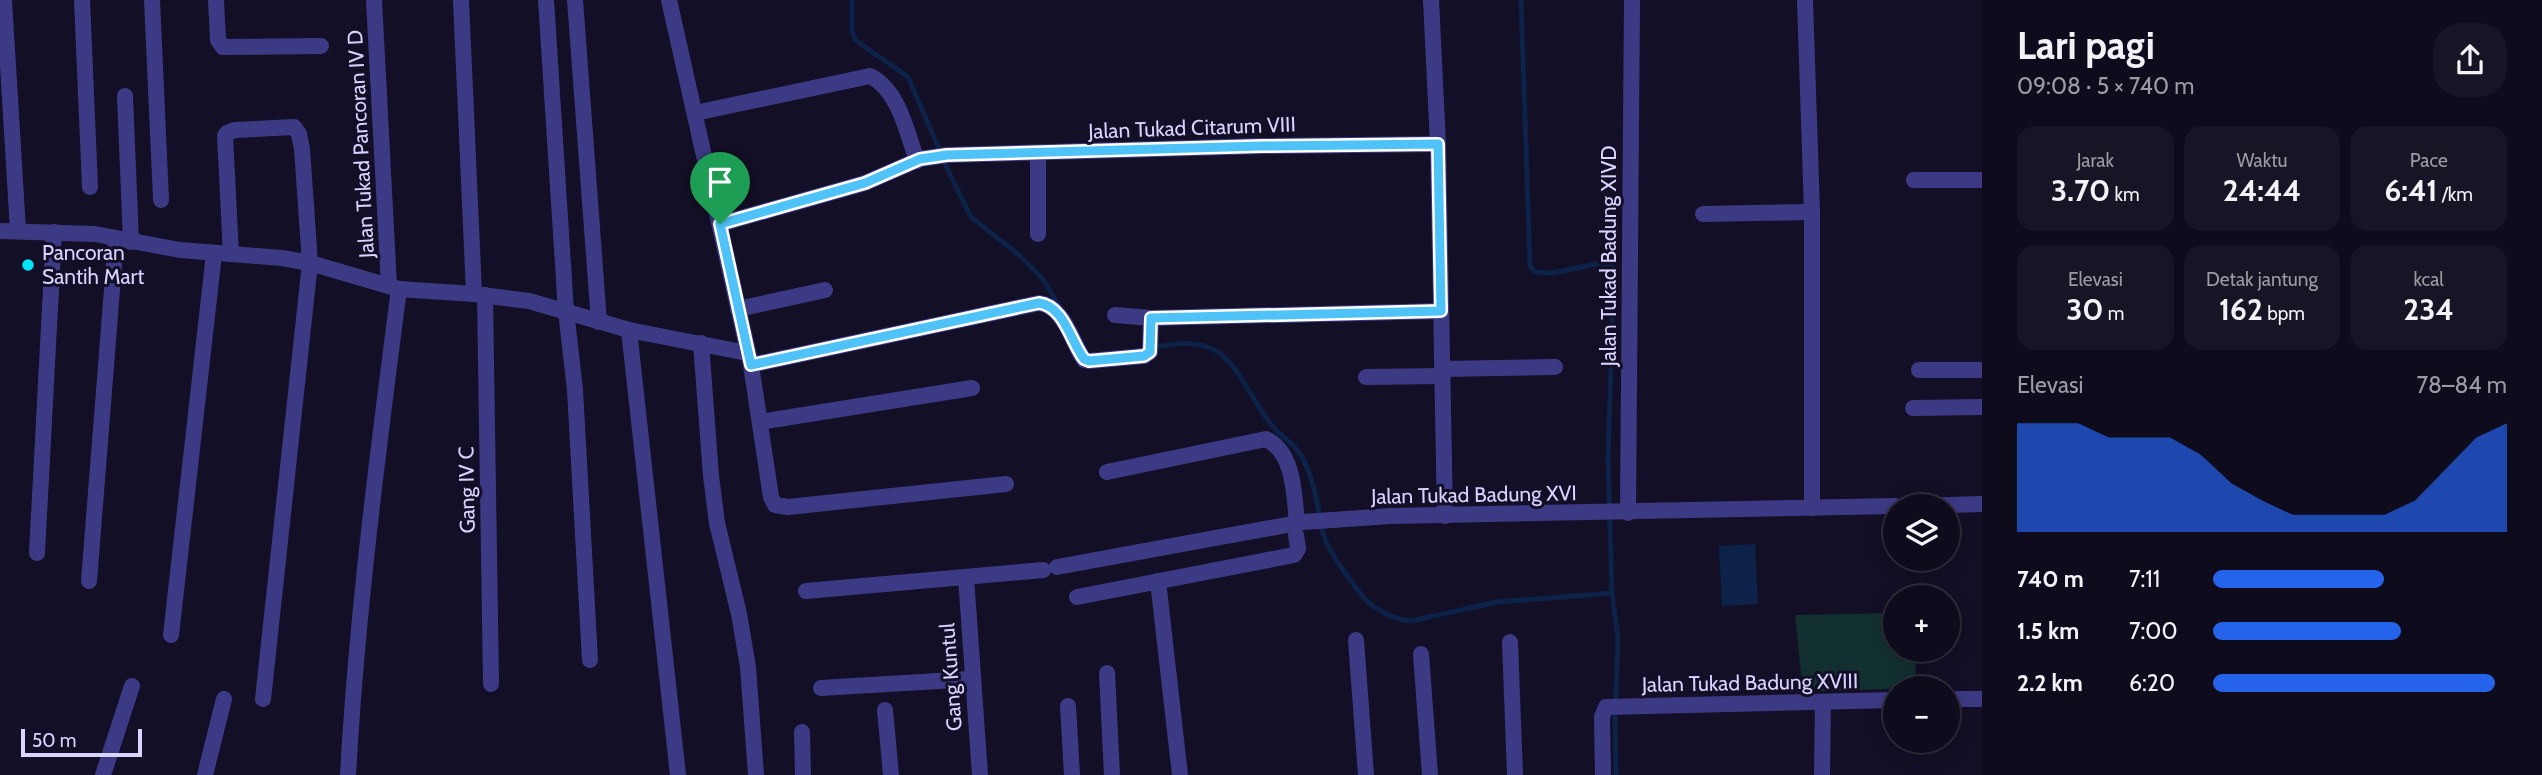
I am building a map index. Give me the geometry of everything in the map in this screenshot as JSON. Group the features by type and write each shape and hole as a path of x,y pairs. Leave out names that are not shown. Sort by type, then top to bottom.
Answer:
{"street":[{"path":"4,0 18,230"},
{"path":"82,0 90,187"},
{"path":"152,0 161,200"},
{"path":"216,0 218,40 223,47 321,46"},
{"name":"Jalan Tukad Pancoran IV D","path":"348,775 354,671 394,287 374,0"},
{"name":"Gang IV C","path":"461,0 480,294 491,684"},
{"path":"546,0 566,311 575,390 590,660"},
{"path":"575,0 599,322"},
{"path":"669,0 749,359 771,497 775,505 779,507 1006,484"},
{"path":"1431,0 1438,144 1445,516"},
{"name":"Jalan Tukad Badung XIVD","path":"1623,513 1632,0"},
{"path":"1805,0 1812,212 1812,508"},
{"path":"695,113 870,76 880,81 890,92 919,160"},
{"path":"89,581 124,240 125,96"},
{"path":"171,635 223,254 225,136 227,132 235,130 294,127 299,134 302,149 310,263 263,699"},
{"name":"Jalan Tukad Citarum VIII","path":"720,224 865,183 919,160 947,155 1438,144"},
{"path":"1038,154 1038,234"},
{"path":"1914,180 1982,180"},
{"path":"1703,214 1812,212"},
{"path":"0,231 96,234 223,254 282,258 310,263 394,287 529,301 629,330 701,343 749,359 1039,303 1049,306 1062,319 1084,359 1089,361 1144,356 1150,352 1151,325"},
{"path":"37,553 54,232"},
{"path":"738,309 825,290"},
{"path":"1115,315 1151,325 1441,311"},
{"path":"629,330 678,775"},
{"path":"701,343 717,523 739,614 748,667 757,775"},
{"path":"1366,377 1555,367"},
{"path":"1919,370 1982,370"},
{"path":"760,422 972,388"},
{"path":"1913,408 1982,407"},
{"path":"1077,597 1294,555 1298,549 1299,527 1292,476 1281,453 1266,439 1107,472"},
{"path":"1960,505 1982,504"},
{"name":"Jalan Tukad Badung XVI","path":"806,591 1050,568 1337,520 1390,516 1883,506"},
{"name":"Gang Kuntul","path":"965,577 980,775"},
{"path":"1158,581 1180,775"},
{"path":"1356,640 1366,775"},
{"path":"1510,642 1516,775"},
{"path":"1421,654 1430,775"},
{"path":"1107,673 1112,775"},
{"path":"821,688 971,679"},
{"path":"103,775 132,686"},
{"path":"205,775 224,699"},
{"path":"1960,699 1982,699"},
{"name":"Jalan Tukad Badung XVIII","path":"1603,775 1602,717 1606,707 1883,700"},
{"path":"1822,775 1823,702"},
{"path":"1068,706 1072,775"},
{"path":"885,710 891,775"},
{"path":"802,732 803,775"}],"green space":[{"path":"1883,613 1883,662 1915,662 1916,676 1883,676 1883,689 1803,692 1795,615"}],"water":[{"path":"1755,544 1758,604 1722,606 1719,546"}],"waterway":[{"path":"852,0 852,31 855,40 908,77 971,217 1019,255 1042,278 1059,306"},
{"path":"1521,0 1530,266 1535,272 1553,273 1601,263 1612,266 1614,273 1608,458 1612,593 1618,638 1616,775"},
{"path":"1152,348 1197,344 1213,349 1236,370 1269,422 1302,457 1313,484 1323,533 1344,572 1371,605 1382,611 1411,621 1497,602 1612,593"}],"place":[{"name":"Pancoran Santih Mart","path":"28,265"}],"route":[{"path":"1438,144 1441,311 1151,318 1150,352 1144,356 1089,361 1080,354 1062,319 1045,303 1039,303 751,365 720,224 865,183 920,159 947,155 1438,144"}]}
